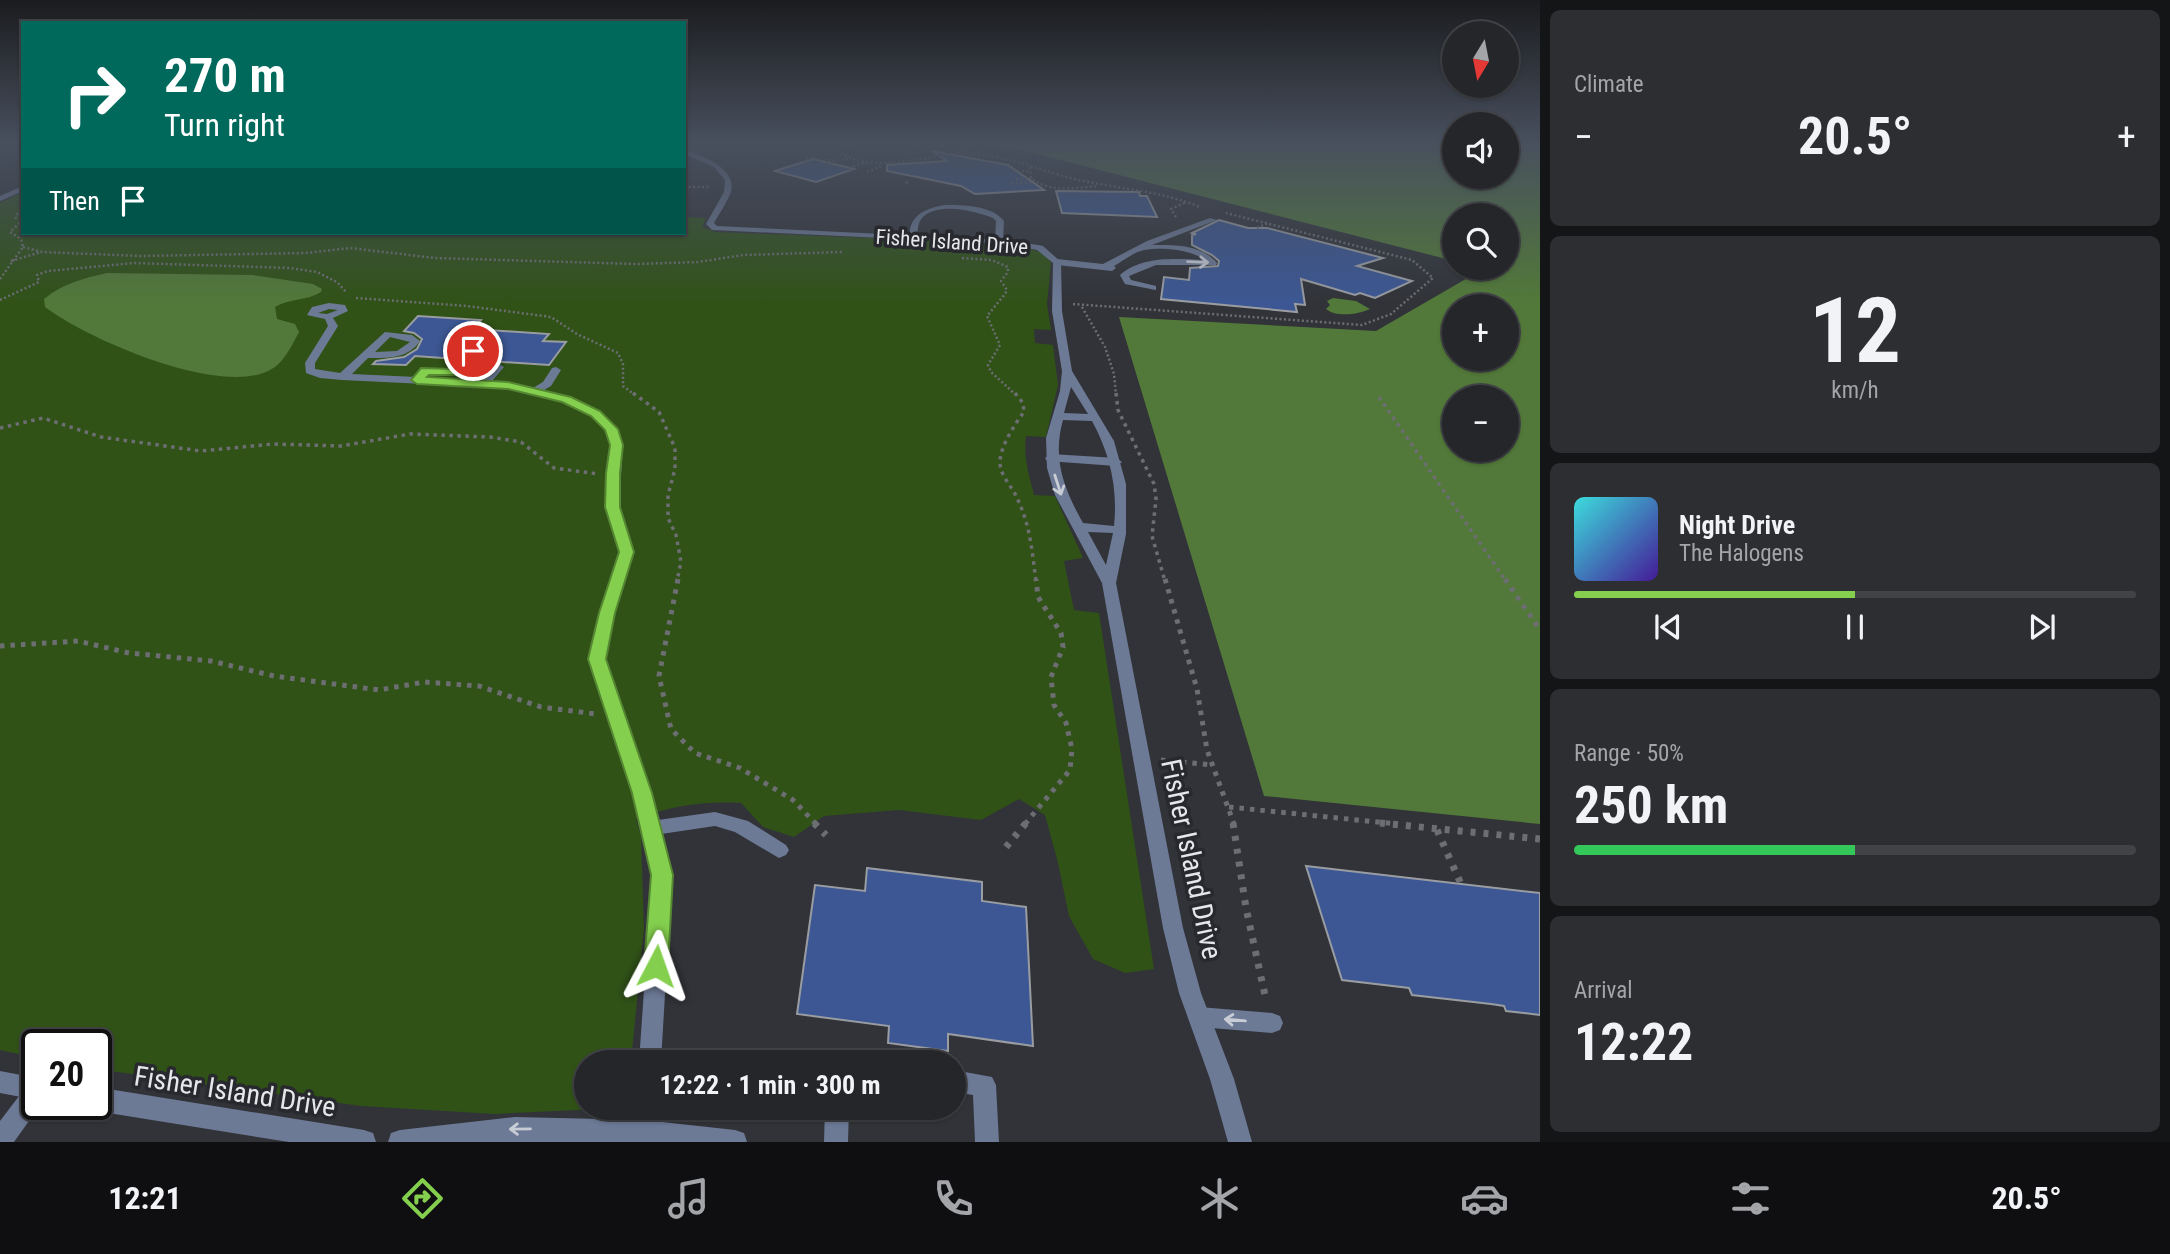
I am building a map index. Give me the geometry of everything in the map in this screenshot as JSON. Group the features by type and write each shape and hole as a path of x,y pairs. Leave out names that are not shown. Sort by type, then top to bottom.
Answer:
{"street":[{"name":"Fisher Island Drive","path":"726,196 710,224 715,228 999,241 1040,248 1057,262 1057,311 1067,371 1116,462 1122,495 1119,530 1108,583"},
{"path":"914,238 913,228 920,217 932,209 949,206 996,216 1000,221 999,241"},
{"path":"1105,267 1143,248 1213,220"},
{"path":"1143,248 1193,251 1205,255 1213,263 1161,262 1131,270 1124,275 1125,280 1138,286 1153,288"},
{"path":"1057,262 1131,270"},
{"path":"328,317 332,326 310,363 310,371 320,375 484,384 537,390 566,399 596,414 612,429 617,445 613,473 613,507 626,552 607,613 597,659 653,828 662,875 651,1050"},
{"path":"417,380 426,371 455,372 480,340 479,337 471,336"},
{"path":"342,377 366,355"},
{"path":"484,384 499,367"},
{"path":"537,390 547,384 556,370"},
{"name":"Fisher Island Drive","path":"1067,371 1051,458 1061,495 1108,583 1164,887 1181,960 1245,1141"},
{"path":"1058,416 1093,418"},
{"path":"1051,458 1116,462"},
{"path":"1079,527 1119,530"},
{"path":"653,828 715,819 741,826 779,850"},
{"path":"1199,1017 1272,1023"},
{"path":"0,1082 21,1087"},
{"path":"966,1083 984,1085 987,1142"},
{"name":"Fisher Island Drive","path":"112,1102 364,1142"},
{"path":"0,1142 21,1112"},
{"path":"645,1132 646,1120"},
{"path":"836,1142 837,1120"},
{"path":"400,1142 515,1129 645,1132 735,1142"}],"path":[{"path":"1179,218 1173,215 1171,209 1187,201"},
{"path":"21,222 10,232 21,239 23,247"},
{"path":"1257,228 1268,222"},
{"path":"1274,230 1280,226"},
{"path":"1303,238 1310,233"},
{"path":"1328,244 1336,240"},
{"path":"0,279 11,261 12,254 23,247 42,251 182,256 306,253 351,248 419,257 635,264 698,262 751,254 849,252"},
{"path":"11,261 42,251"},
{"path":"1376,255 1383,253"},
{"path":"954,257 992,260 1008,267 1008,272 1001,281 1007,290 1006,294 1003,300 989,310 987,316 1000,345 988,365 991,372 1009,386 1024,403 1024,412 1014,425 1000,461 1003,474 1016,495 1029,527 1038,597 1062,633 1063,647 1051,677 1054,705 1066,723 1072,749 1070,770 1006,846"},
{"path":"0,300 33,286 38,282 37,275 40,273 62,268 134,263 290,268 317,272 337,282 352,297 467,306 551,317 578,334 618,353 623,364 624,386 659,412 675,448 676,469 668,495 668,518 676,535 681,562 659,676 671,729 695,753 740,768 793,800 826,835"},
{"path":"1082,307 1087,320 1093,324 1105,347 1114,374 1118,410 1152,478 1156,499 1152,536 1197,690 1203,734 1235,828 1250,928 1266,1000"},
{"path":"1379,397 1540,630"},
{"path":"0,428 43,418 101,437 201,451 273,444 341,446 410,434 490,437 521,442 554,468 578,473 613,473"},
{"path":"0,646 78,640 129,653 211,661 274,676 379,690 424,682 479,686 541,707 581,714 614,714"},
{"path":"1158,759 1212,765"},
{"path":"1229,807 1540,839"},
{"path":"1437,829 1461,884"}],"shaded area":[{"path":"14,196 21,196 21,235 686,235 686,217 706,218 702,227 716,232 994,243 1025,247 1039,252 1051,262 1047,304 1051,330 1034,329 1035,343 1053,345 1058,385 1046,437 1026,436 1027,466 1034,495 1055,496 1083,558 1064,561 1074,610 1099,613 1154,969 1125,973 1093,959 1069,916 1045,815 1019,799 981,820 899,810 824,816 794,837 763,827 741,803 713,803 675,808 636,819 641,837 644,928 632,1050 574,1050 574,1110 495,1114 361,1106 112,1071 112,1029 21,1029 21,1055 0,1050 0,203"},
{"path":"1202,196 1540,196 1540,824 1264,796 1119,317 1376,331 1464,280 1519,280 1519,203 1442,203 1442,258"},
{"path":"107,273 253,275 313,284 322,289 316,295 275,307 277,319 295,324 299,332 275,367 248,376 220,376 154,361 121,348 45,307 44,299 58,289"},
{"path":"1333,298 1356,301 1370,309 1354,314 1336,314 1326,309 1330,305 1327,301"}],"building":[{"path":"1057,196 1147,196 1157,217 1062,213"},
{"path":"1219,220 1248,228 1267,228 1383,258 1357,266 1412,281 1375,298 1301,279 1305,305 1295,304 1297,312 1161,299 1164,277 1189,280 1190,268 1218,266 1219,261 1212,255 1192,245 1192,235 1196,234 1192,233"},
{"path":"418,316 481,320 473,329 549,334 543,341 566,342 549,365 473,360 488,340 482,332 471,330 463,335 471,341 457,359 415,356 406,365 373,364 376,361 404,357 417,349 422,339 414,333 404,331"},
{"path":"1306,866 1540,893 1540,1015 1506,1011 1504,1006 1412,995 1409,988 1342,980"},
{"path":"867,868 982,882 982,901 1026,907 1033,1046 948,1034 948,1050 888,1043 889,1026 797,1014 815,885 865,891"}],"route":[{"path":"473,351 455,372 426,371 417,380 508,385 566,399 596,414 612,429 617,445 613,473 613,507 626,552 607,613 597,659 653,828 662,875 656,966"}]}
